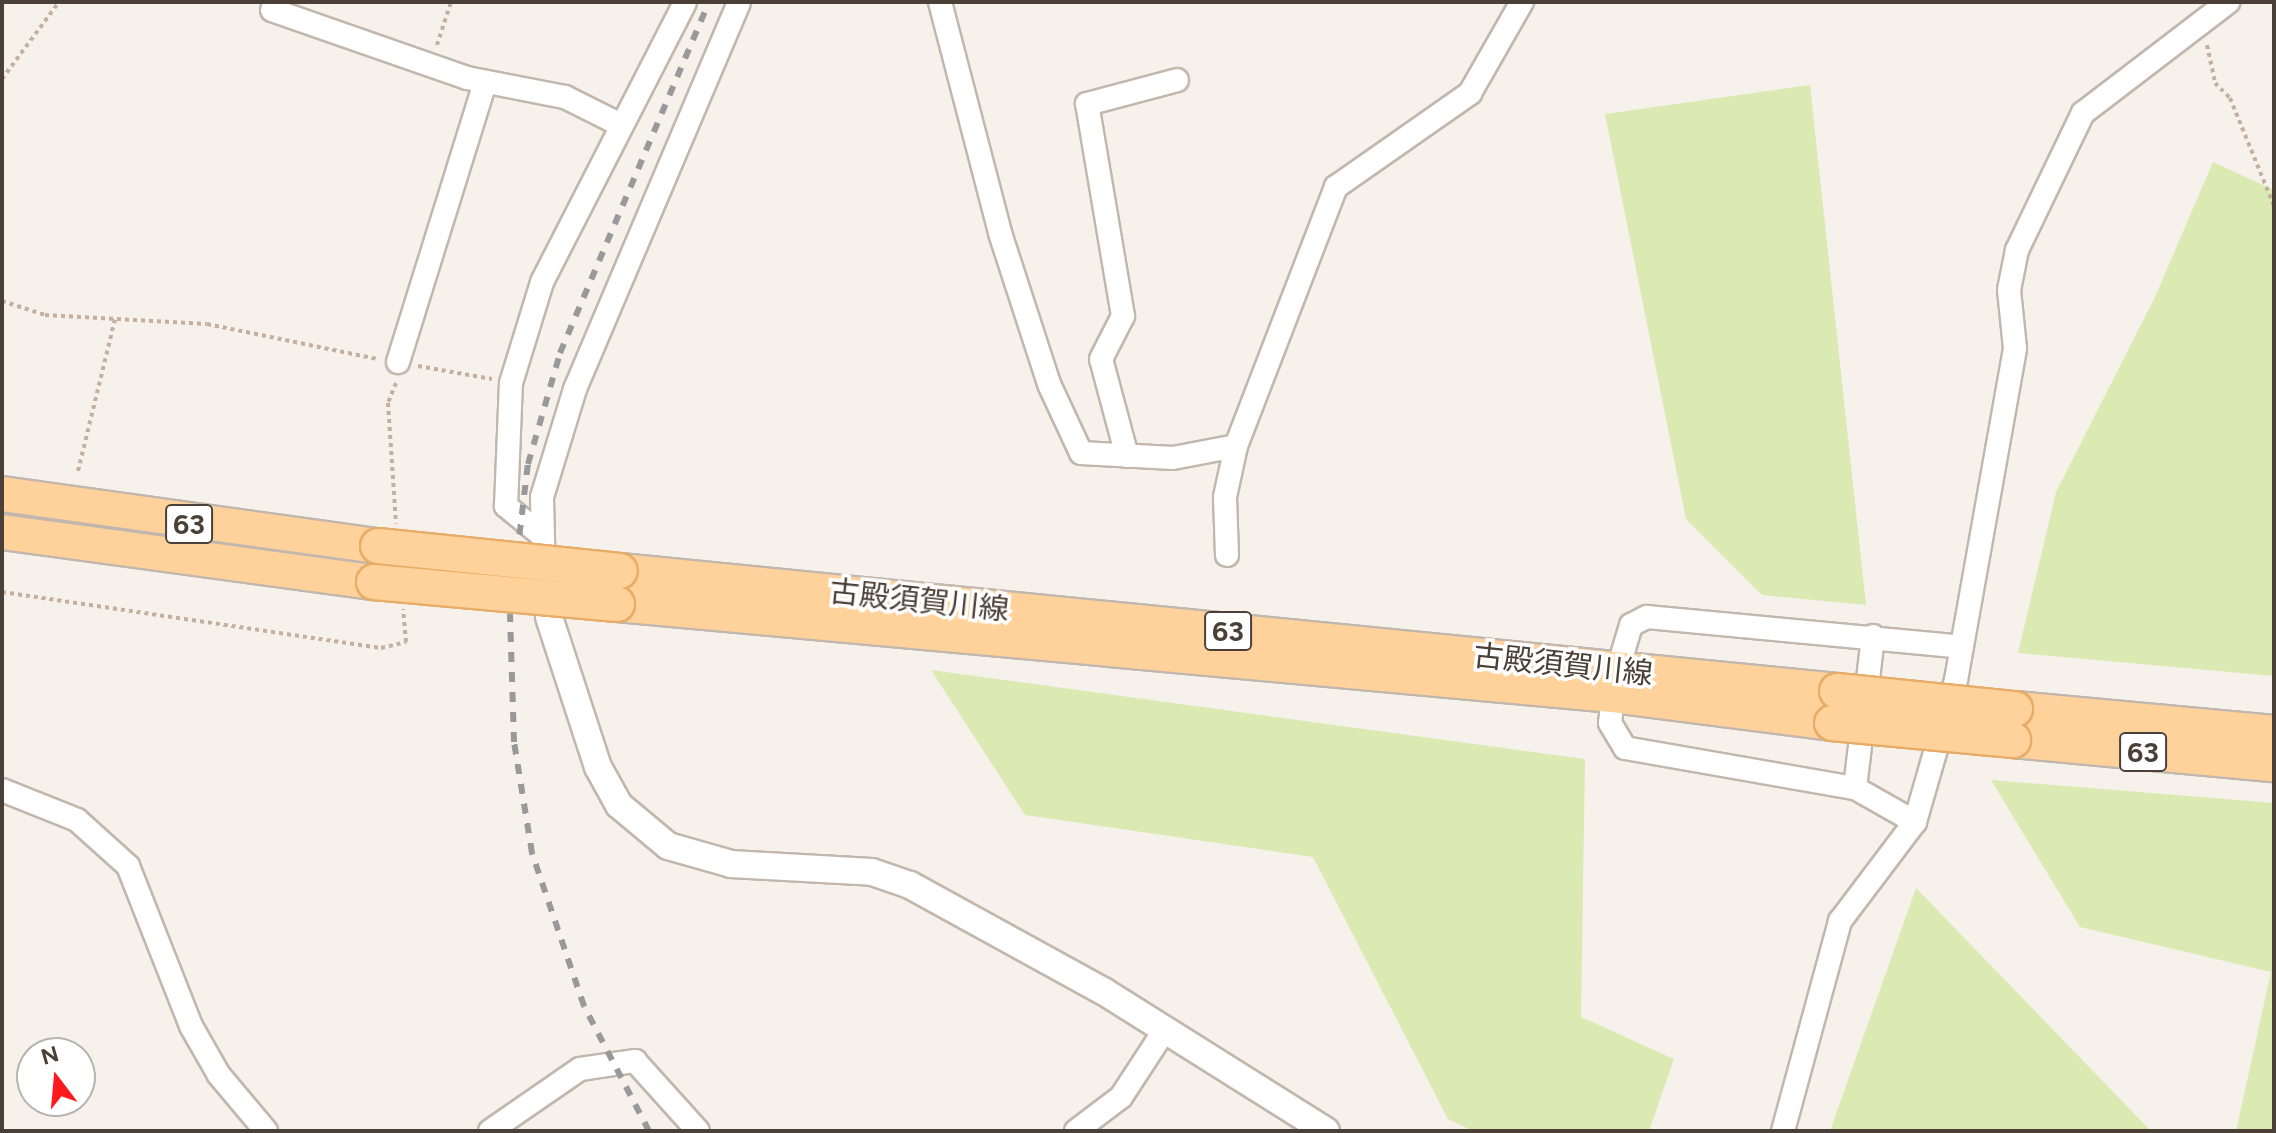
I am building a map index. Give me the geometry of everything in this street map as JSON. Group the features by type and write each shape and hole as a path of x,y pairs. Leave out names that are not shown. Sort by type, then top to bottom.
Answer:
{"main road":[{"name":"古殿須賀川線","path":"2,494 378,546 618,588"},
{"name":"古殿須賀川線","path":"2,532 374,582 618,588 2014,724"},
{"name":"63","path":"2014,724 2274,733"},
{"name":"63","path":"2014,724 2274,764"}],"street":[{"path":"539,533 506,506 511,383 542,282 685,2"},
{"path":"739,2 575,389 542,497 539,533 549,617 598,767 619,805 668,846 731,864 872,872 910,885 1103,991 1162,1034 1326,1131"},
{"path":"940,2 1049,384 1081,453 1173,458 1236,446"},
{"path":"1227,555 1225,497 1236,446 1336,187 1470,93 1522,2"},
{"path":"1783,1131 1840,921 1915,822 1962,647 2015,348 2009,290 2017,250 2083,113 2204,27 2228,2"},
{"path":"272,10 430,66 485,82 565,97 621,125"},
{"path":"1127,456 1101,359 1123,316 1087,104 1177,80"},
{"path":"398,362 485,82"},
{"path":"1915,822 1855,788 1625,748 1610,723 1615,683 1631,625 1647,617 1873,636 1962,647"},
{"path":"1855,788 1873,636"},
{"path":"2,790 77,820 128,866 191,1026 219,1075 266,1131"},
{"path":"1076,1131 1121,1097 1162,1034"},
{"path":"490,1131 580,1069 635,1061 698,1131"}],"path":[{"path":"2,79 59,2"},
{"path":"430,66 451,2"},
{"path":"2204,27 2215,83 2230,98 2274,206"},
{"path":"2,301 45,315 207,324 511,383"},
{"path":"78,471 115,319"}],"green space":[{"path":"1810,85 1866,605 1762,595 1686,519 1605,114"},
{"path":"2213,162 2274,190 2274,676 2018,653 2056,492 2155,297"},
{"path":"931,670 1585,759 1581,1017 1674,1059 1649,1131 1473,1131 1448,1119 1313,857 1025,815"},
{"path":"1991,780 2274,803 2274,1131 2236,1131 2271,972 2080,927"},
{"path":"1916,888 2151,1131 1830,1131"}],"railway":[{"path":"649,1131 584,1006 532,853 514,742 510,614 528,464 560,353 709,2"}]}
